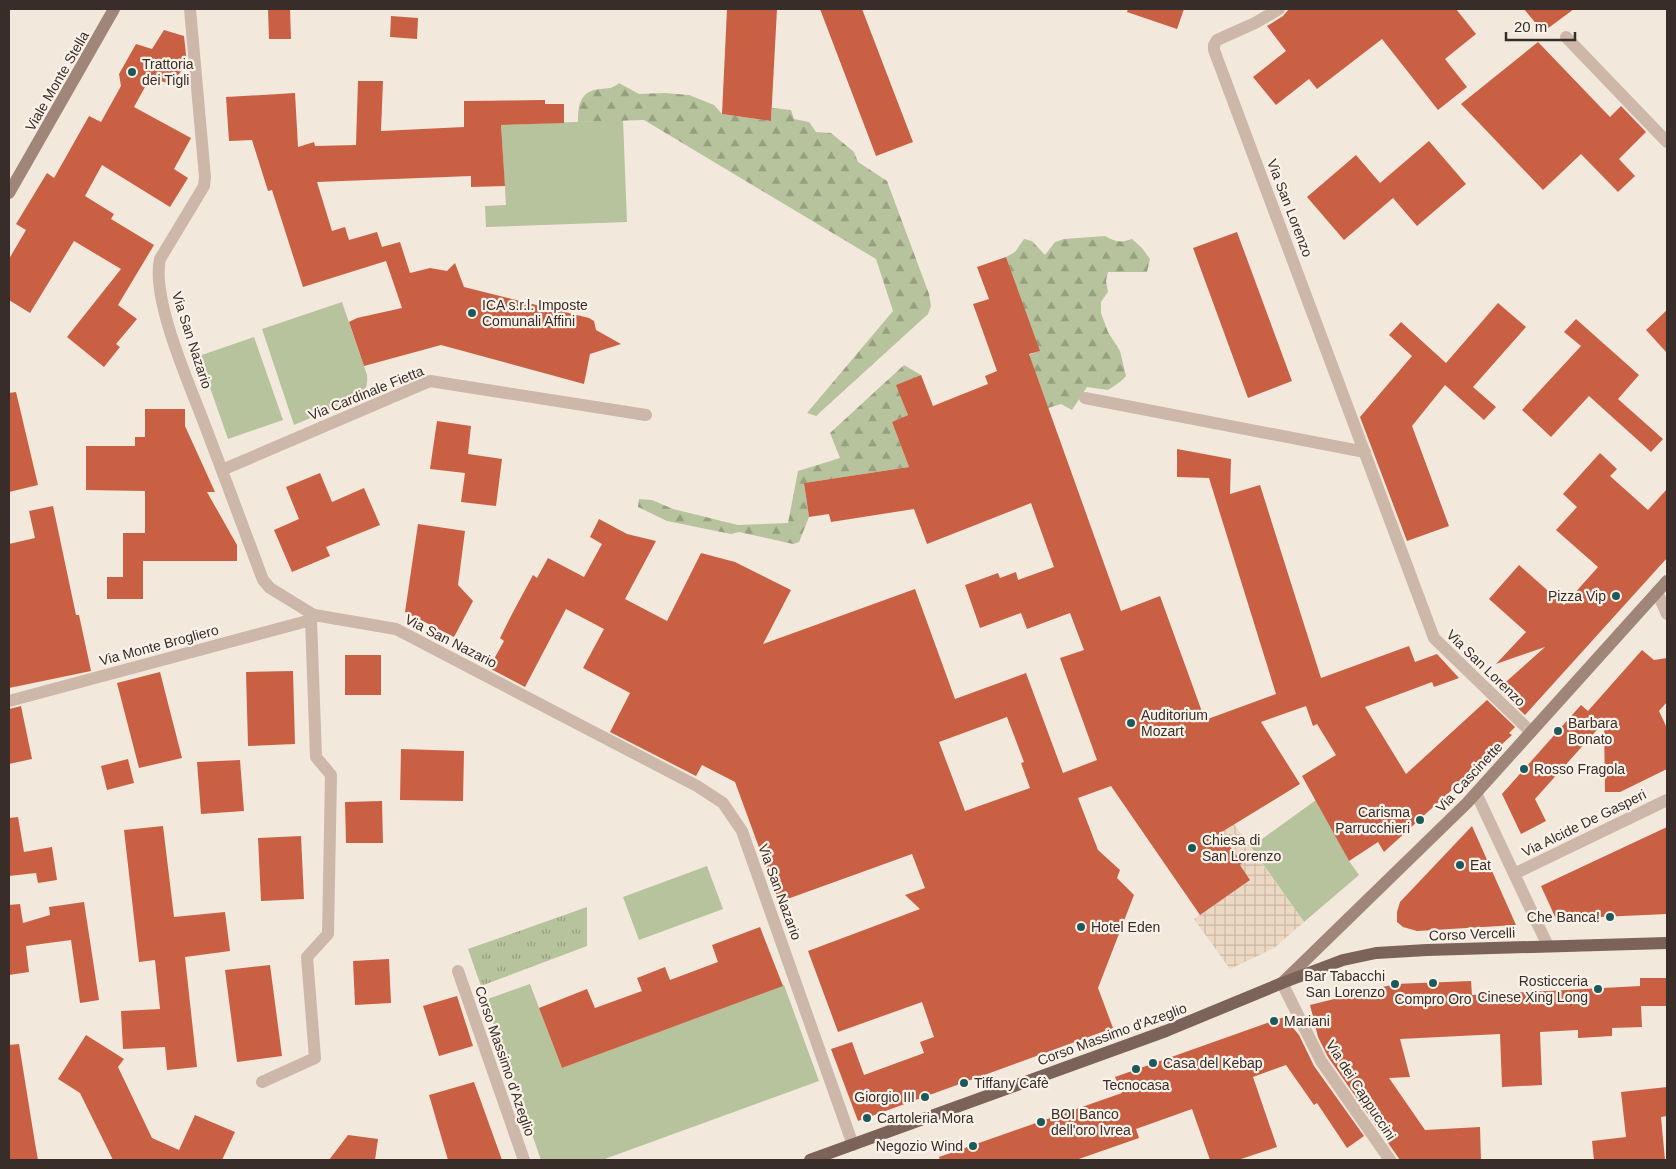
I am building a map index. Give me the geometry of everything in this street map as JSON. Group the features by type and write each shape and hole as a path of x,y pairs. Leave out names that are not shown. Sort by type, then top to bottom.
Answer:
{"main road":[{"name":"Viale Monte Stella","path":"9,193 114,9"},
{"name":"Via Cascinette","path":"1282,983 1476,793 1667,582"},
{"name":"Corso Vercelli","path":"1282,983 1343,960 1376,953 1667,943"},
{"name":"Corso Massimo d'Azeglio","path":"810,1160 1166,1031 1282,983"}],"street":[{"name":"Via San Nazario","path":"190,9 205,177 204,186 163,252 157,270 169,329 265,583 312,618 396,629 697,786 724,803 742,831 853,1145"},
{"name":"Via San Lorenzo","path":"1279,9 1255,23 1217,40 1214,50 1434,638 1530,732"},
{"path":"1566,37 1667,142"},
{"name":"Via Cardinale Fietta","path":"222,470 430,381 646,415"},
{"path":"1084,398 1365,452"},
{"path":"1657,592 1667,614"},
{"path":"262,1082 315,1058 307,958 328,934 331,775 316,757 312,618"},
{"name":"Via Monte Brogliero","path":"9,701 312,618"},
{"path":"1476,793 1548,946"},
{"name":"Via Alcide De Gasperi","path":"1514,874 1667,800"},
{"name":"Corso Massimo d'Azeglio","path":"458,971 524,1160"},
{"name":"Via dei Cappuccini","path":"1282,983 1321,1061 1390,1160"}],"green space":[{"path":"619,83 639,94 665,93 689,95 714,105 722,114 771,121 772,108 791,110 794,119 809,122 816,132 831,133 854,152 858,162 887,181 929,294 931,306 928,314 816,416 807,413 893,311 876,259 644,120 578,122 580,105 584,96 593,90 610,88"},
{"path":"623,120 627,222 486,227 485,206 506,205 501,125"},
{"path":"1105,236 1118,241 1132,239 1150,259 1147,272 1108,272 1106,281 1108,292 1101,302 1101,313 1108,332 1120,351 1126,376 1108,390 1087,387 1072,410 1061,404 1048,408 1029,355 1039,351 1006,257 1015,252 1024,239 1032,241 1045,255 1055,242 1064,239"},
{"path":"342,302 367,375 366,388 357,398 294,425 262,329"},
{"path":"254,337 283,420 228,439 199,356"},
{"path":"904,365 921,375 897,385 908,415 892,422 909,467 804,483 809,517 799,542 793,544 739,532 731,534 667,521 638,507 639,499 652,500 673,509 738,525 788,523 798,471 840,458 830,433"},
{"path":"1316,800 1349,861 1359,875 1304,922 1251,847"},
{"path":"707,866 723,909 639,940 623,897"},
{"path":"587,907 587,946 481,986 468,949"},
{"path":"530,984 562,1068 784,985 819,1081 602,1160 541,1160 485,1000"}],"shaded area":[{"path":"1234,824 1304,922 1274,948 1230,969 1194,919 1250,880 1240,865 1241,863 1220,833"}],"building":[{"path":"268,9 290,9 291,39 269,39"},
{"path":"727,9 777,9 771,121 722,114"},
{"path":"820,9 862,9 913,142 876,156"},
{"path":"1128,9 1184,9 1177,29 1127,12"},
{"path":"1289,9 1456,9 1476,34 1445,59 1467,87 1438,110 1382,39 1317,89 1309,79 1276,105 1253,77 1286,51 1267,26 1283,16"},
{"path":"1524,9 1574,9 1543,32"},
{"path":"391,16 418,18 417,39 390,37"},
{"path":"164,30 184,36 187,64 171,84 150,78 134,107 191,138 174,169 188,178 170,207 102,165 85,196 114,214 111,219 154,245 118,305 137,319 116,344 120,347 104,367 67,337 121,269 74,241 30,313 9,300 9,259 26,230 16,224 47,173 54,178 89,116 101,122 121,86 119,74 136,44 152,49"},
{"path":"1538,42 1610,117 1621,106 1646,132 1619,159 1635,176 1618,192 1581,154 1543,190 1461,104"},
{"path":"358,81 383,81 381,131 464,127 464,101 545,100 545,104 564,104 564,123 501,125 505,186 471,187 471,176 317,182 332,231 345,227 349,240 377,232 382,247 400,242 410,273 430,268 447,271 455,263 464,287 589,318 594,321 596,330 621,344 590,354 584,384 441,345 364,366 349,322 357,318 402,308 386,261 303,287 272,190 268,191 252,140 229,141 226,97 295,93 298,147 314,142 315,146 356,145"},
{"path":"1429,141 1466,184 1417,226 1393,198 1344,240 1307,197 1356,155 1380,183"},
{"path":"1237,232 1292,381 1248,398 1193,248"},
{"path":"1006,257 1040,351 1029,354 1121,611 1160,596 1205,720 1276,694 1209,478 1177,477 1177,449 1231,459 1230,494 1260,485 1321,678 1409,646 1415,662 1437,654 1459,678 1434,687 1432,682 1365,707 1406,774 1487,700 1515,727 1509,733 1512,735 1384,852 1378,842 1349,861 1302,776 1336,755 1317,724 1313,726 1306,706 1261,722 1300,784 1220,833 1242,863 1240,865 1250,880 1200,915 1111,786 1078,798 1098,850 1120,870 1117,878 1134,895 1098,988 1113,1028 858,1121 831,1049 852,1042 864,1075 924,1053 920,1042 934,1037 922,1002 838,1032 808,951 920,909 905,895 925,888 912,854 779,902 735,782 702,765 696,776 610,732 630,693 583,668 604,629 566,609 525,687 489,668 504,641 500,638 512,614 533,575 537,578 548,558 584,577 602,544 590,537 599,519 627,534 656,541 625,599 667,621 701,553 735,562 791,590 763,644 915,589 955,699 1026,673 1063,773 1097,760 1060,658 1084,650 1070,613 1027,629 1021,613 980,628 965,585 998,573 1000,578 1016,572 1018,580 1054,567 1031,503 927,544 914,509 831,522 829,514 809,517 804,483 909,467 892,422 908,415 896,385 921,375 933,406 988,384 985,376 997,371 973,304 989,299 977,267","holes":["1007,717 1024,762 1021,763 1030,788 965,811 939,742"]},
{"path":"1498,303 1526,327 1473,387 1496,407 1484,420 1445,385 1412,426 1449,526 1407,541 1360,417 1412,356 1389,335 1401,322 1446,363"},
{"path":"1667,310 1667,353 1646,330"},
{"path":"1576,319 1639,375 1618,399 1663,439 1651,452 1589,396 1551,437 1522,410 1581,346 1564,332"},
{"path":"16,392 38,485 9,492 9,393"},
{"path":"145,409 185,409 185,426 215,492 207,492 237,545 237,561 143,561 143,599 107,599 107,577 123,577 123,533 145,533 145,491 86,490 86,446 135,446 135,437 145,437"},
{"path":"437,421 471,426 468,454 502,459 496,506 461,502 465,473 430,469"},
{"path":"1600,453 1617,469 1610,476 1648,510 1667,489 1667,558 1525,715 1498,689 1545,647 1496,664 1526,632 1489,599 1519,565 1564,605 1598,567 1556,530 1577,507 1563,494"},
{"path":"320,473 332,502 364,488 380,525 326,547 330,556 292,572 274,530 299,519 286,487"},
{"path":"53,506 76,615 79,615 91,671 9,688 9,544 35,538 29,511"},
{"path":"418,524 465,531 458,585 473,601 454,637 405,612"},
{"path":"1642,650 1654,660 1667,658 1667,702 1659,711 1667,728 1667,769 1620,792 1605,792 1604,722 1535,799 1546,821 1521,834 1502,794 1581,705 1588,711"},
{"path":"345,655 381,655 381,695 345,695"},
{"path":"293,671 295,744 248,746 246,672"},
{"path":"160,672 182,758 139,768 117,683"},
{"path":"21,706 32,759 9,764 9,709"},
{"path":"401,749 464,751 463,801 400,800"},
{"path":"128,759 134,783 107,790 101,766"},
{"path":"240,760 244,811 201,814 197,762"},
{"path":"382,801 383,843 346,843 345,802"},
{"path":"18,817 24,852 52,847 57,880 38,883 36,873 9,876 9,818"},
{"path":"163,826 174,917 225,912 230,951 185,957 197,1067 167,1070 165,1047 123,1049 121,1011 160,1009 155,960 139,962 124,830"},
{"path":"1472,826 1516,925 1417,931 1403,927 1397,922 1400,902"},
{"path":"1667,827 1667,914 1556,919 1541,886"},
{"path":"301,836 304,899 261,901 258,838"},
{"path":"84,902 99,1000 80,1003 71,940 26,946 29,972 9,975 9,905 20,904 23,923 50,915 49,907"},
{"path":"760,927 783,986 562,1068 539,1008 587,989 595,1008 642,991 637,978 665,967 670,980 718,962 712,945"},
{"path":"389,959 391,1003 355,1005 353,961"},
{"path":"270,965 282,1056 237,1062 225,970"},
{"path":"1640,978 1667,978 1667,1006 1641,1006 1642,1027 1612,1028 1612,1036 1578,1038 1578,1030 1540,1032 1542,1085 1502,1087 1500,1034 1400,1039 1410,1077 1389,1078 1425,1130 1480,1127 1481,1160 1400,1160 1328,1057 1318,1037 1310,1005 1395,984 1471,981 1472,995 1640,986"},
{"path":"457,996 473,1046 439,1056 423,1006"},
{"path":"1284,1017 1299,1035 1314,1066 1364,1136 1347,1148 1317,1103 1314,1105 1286,1065 1253,1077 1277,1147 1238,1160 1210,1160 1192,1109 1136,1129 1139,1138 1076,1160 940,1160 939,1157 1122,1093 1115,1077"},
{"path":"86,1035 124,1059 118,1067 152,1138 179,1150 195,1115 235,1132 222,1160 113,1160 80,1093 58,1079"},
{"path":"19,1044 38,1160 9,1160 9,1045"},
{"path":"474,1082 502,1160 448,1160 429,1095"},
{"path":"1667,1087 1667,1116 1661,1117 1665,1160 1594,1160 1592,1141 1626,1137 1621,1092"},
{"path":"348,1135 378,1139 375,1160 329,1160"}],"place":[{"name":"Trattoria dei Tigli","path":"132,72"},
{"name":"ICA s.r.l. Imposte Comunali Affini","path":"472,313"},
{"name":"Pizza Vip","path":"1616,596"},
{"name":"Auditorium Mozart","path":"1131,723"},
{"name":"Barbara Bonato","path":"1558,731"},
{"name":"Rosso Fragola","path":"1524,769"},
{"name":"Carisma Parrucchieri","path":"1420,820"},
{"name":"Chiesa di San Lorenzo","path":"1192,848"},
{"name":"Eat","path":"1460,865"},
{"name":"Che Banca!","path":"1610,917"},
{"name":"Hotel Eden","path":"1081,927"},
{"name":"Compro Oro","path":"1433,983"},
{"name":"Bar Tabacchi San Lorenzo","path":"1395,984"},
{"name":"Rosticceria Cinese Xing Long","path":"1598,989"},
{"name":"Mariani","path":"1274,1021"},
{"name":"Casa del Kebap","path":"1153,1063"},
{"name":"Tecnocasa","path":"1136,1069"},
{"name":"Tiffany Cafè","path":"964,1083"},
{"name":"Giorgio III","path":"925,1097"},
{"name":"Cartoleria Mora","path":"867,1118"},
{"name":"BOI Banco dell'oro Ivrea","path":"1041,1122"},
{"name":"Negozio Wind","path":"973,1146"}]}
